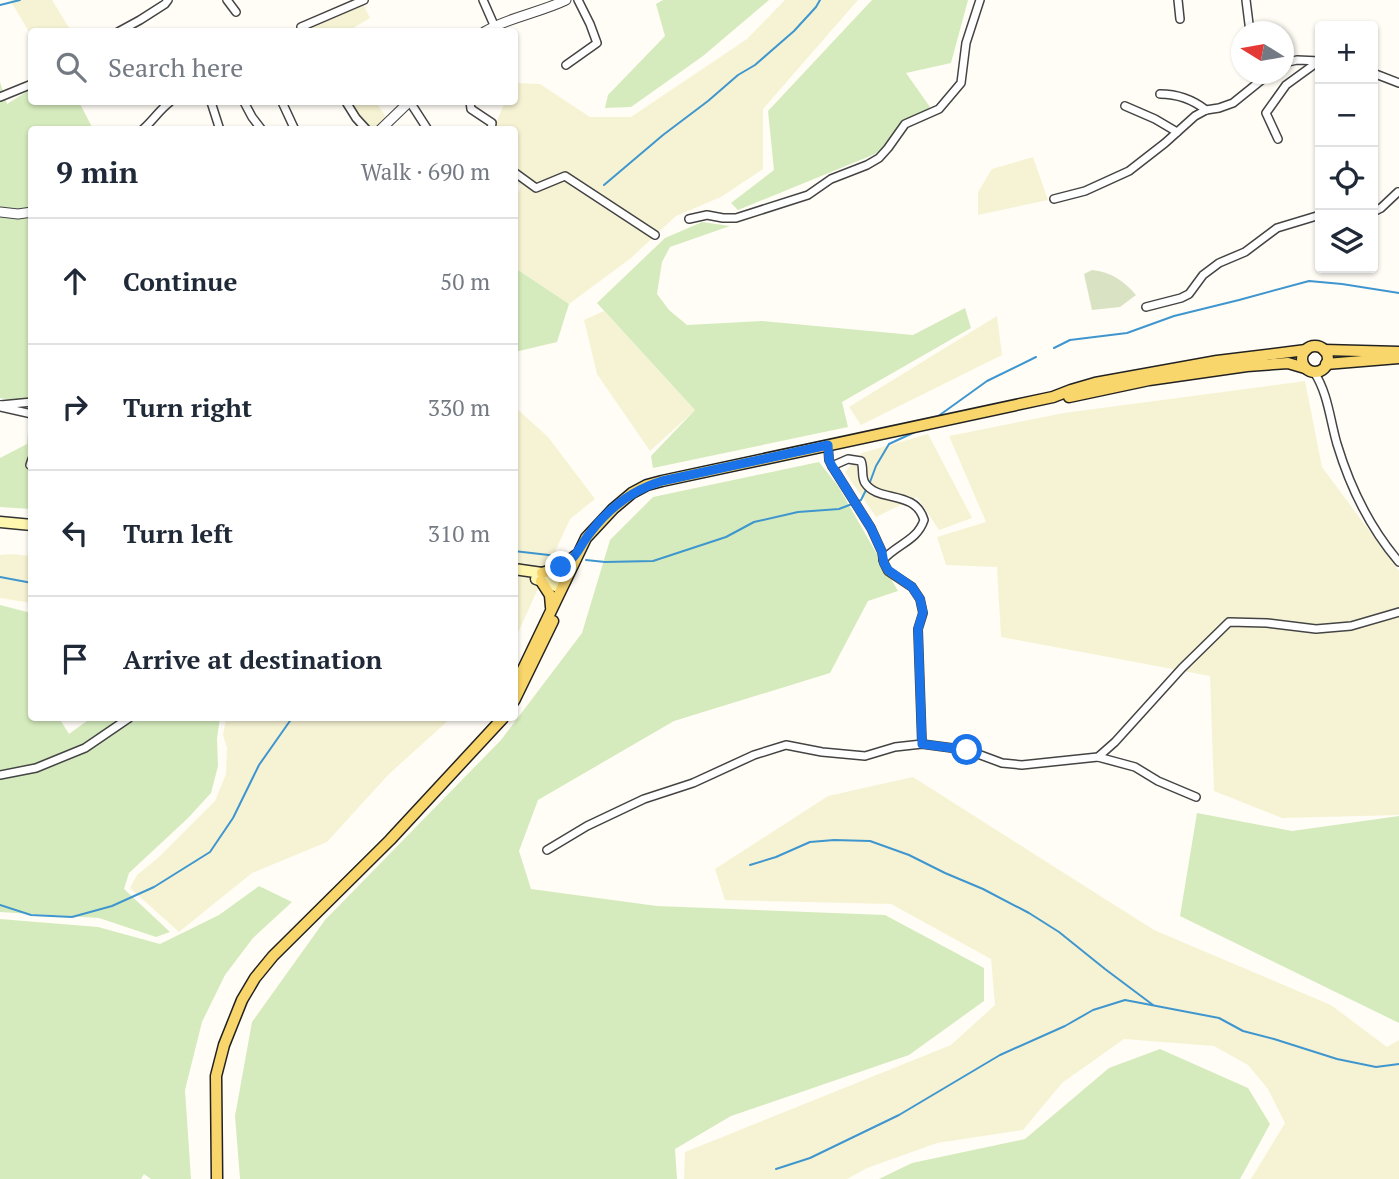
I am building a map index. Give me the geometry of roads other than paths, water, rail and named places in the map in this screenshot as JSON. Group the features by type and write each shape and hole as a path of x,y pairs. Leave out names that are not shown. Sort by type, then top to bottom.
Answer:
{"main road":[{"path":"518,693 536,659 586,538 613,509 632,493 647,485 1053,397 1067,397 1306,350 1315,346 1324,350 1399,352"},
{"path":"1306,350 1302,359 1310,370"},
{"path":"1217,366 1288,363 1310,370 1324,368 1327,359 1324,350"},
{"path":"1326,364 1399,358"},
{"path":"518,680 551,610 604,518"},
{"path":"0,522 28,524"},
{"path":"542,577 566,564 580,551"},
{"path":"518,570 565,585"},
{"path":"542,577 550,595 551,610"},
{"path":"217,1179 216,1076 224,1045 242,1000 273,956 390,840 498,721"}],"street":[{"path":"125,28 168,0"},
{"path":"228,0 236,12"},
{"path":"304,28 364,0"},
{"path":"483,0 494,26"},
{"path":"491,28 566,0"},
{"path":"566,65 597,43 578,0"},
{"path":"689,219 707,215 736,218 808,195 831,179 879,158 905,124 939,109 961,83 966,43 980,0"},
{"path":"1178,0 1180,19"},
{"path":"1246,0 1249,21"},
{"path":"1294,61 1315,61"},
{"path":"1278,139 1266,113 1286,85 1315,65"},
{"path":"1378,75 1399,83"},
{"path":"1054,199 1085,191 1129,171 1195,116 1206,110 1233,103 1255,84"},
{"path":"0,97 28,86"},
{"path":"1160,94 1180,96 1206,110"},
{"path":"147,126 166,105"},
{"path":"212,105 219,126"},
{"path":"246,105 259,126"},
{"path":"283,105 293,126"},
{"path":"348,105 363,126"},
{"path":"384,126 403,105"},
{"path":"407,105 425,126"},
{"path":"470,105 471,109 492,123 492,126"},
{"path":"1125,106 1177,132"},
{"path":"518,175 536,188 565,176 655,235"},
{"path":"1377,210 1399,191"},
{"path":"0,212 28,213"},
{"path":"1146,307 1189,294 1203,275 1219,263 1245,252 1277,228 1315,217"},
{"path":"1310,370 1322,384 1338,446 1358,502 1399,562"},
{"path":"0,405 28,402"},
{"path":"0,405 28,413"},
{"path":"828,445 829,460 871,528 888,570 912,587 920,599 923,612 918,629 922,744"},
{"path":"832,466 848,460 861,461 864,483 892,498 903,498 923,514 924,520 918,534 883,560"},
{"path":"1098,757 1229,622 1316,629 1351,626 1399,612"},
{"path":"0,775 36,768 85,748 126,721"},
{"path":"547,850 587,826 644,799 693,783 754,755 786,745 865,756 895,747 922,744 967,750 1002,763 1022,765 1098,757 1135,767 1158,781 1196,797"}],"waterway":[{"path":"0,5 20,0"},
{"path":"604,185 738,75 755,65 794,31 820,0"},
{"path":"1054,348 1070,340 1127,333 1174,316 1309,281 1399,293"},
{"path":"937,417 987,381 1036,357"},
{"path":"870,482 889,444 915,432"},
{"path":"857,502 866,490"},
{"path":"586,560 653,561 726,537 754,522 798,512 839,509 852,504"},
{"path":"518,551 566,557"},
{"path":"0,577 28,582"},
{"path":"0,905 31,915 72,917 112,906 154,887 210,852 233,818 259,765 290,721"},
{"path":"750,865 810,842 870,841 909,855 1029,913 1059,932 1153,1005"},
{"path":"776,1169 810,1158 899,1115 1000,1055 1065,1026 1093,1010 1125,1000 1219,1018 1243,1031 1337,1059 1376,1067 1399,1064"}]}
